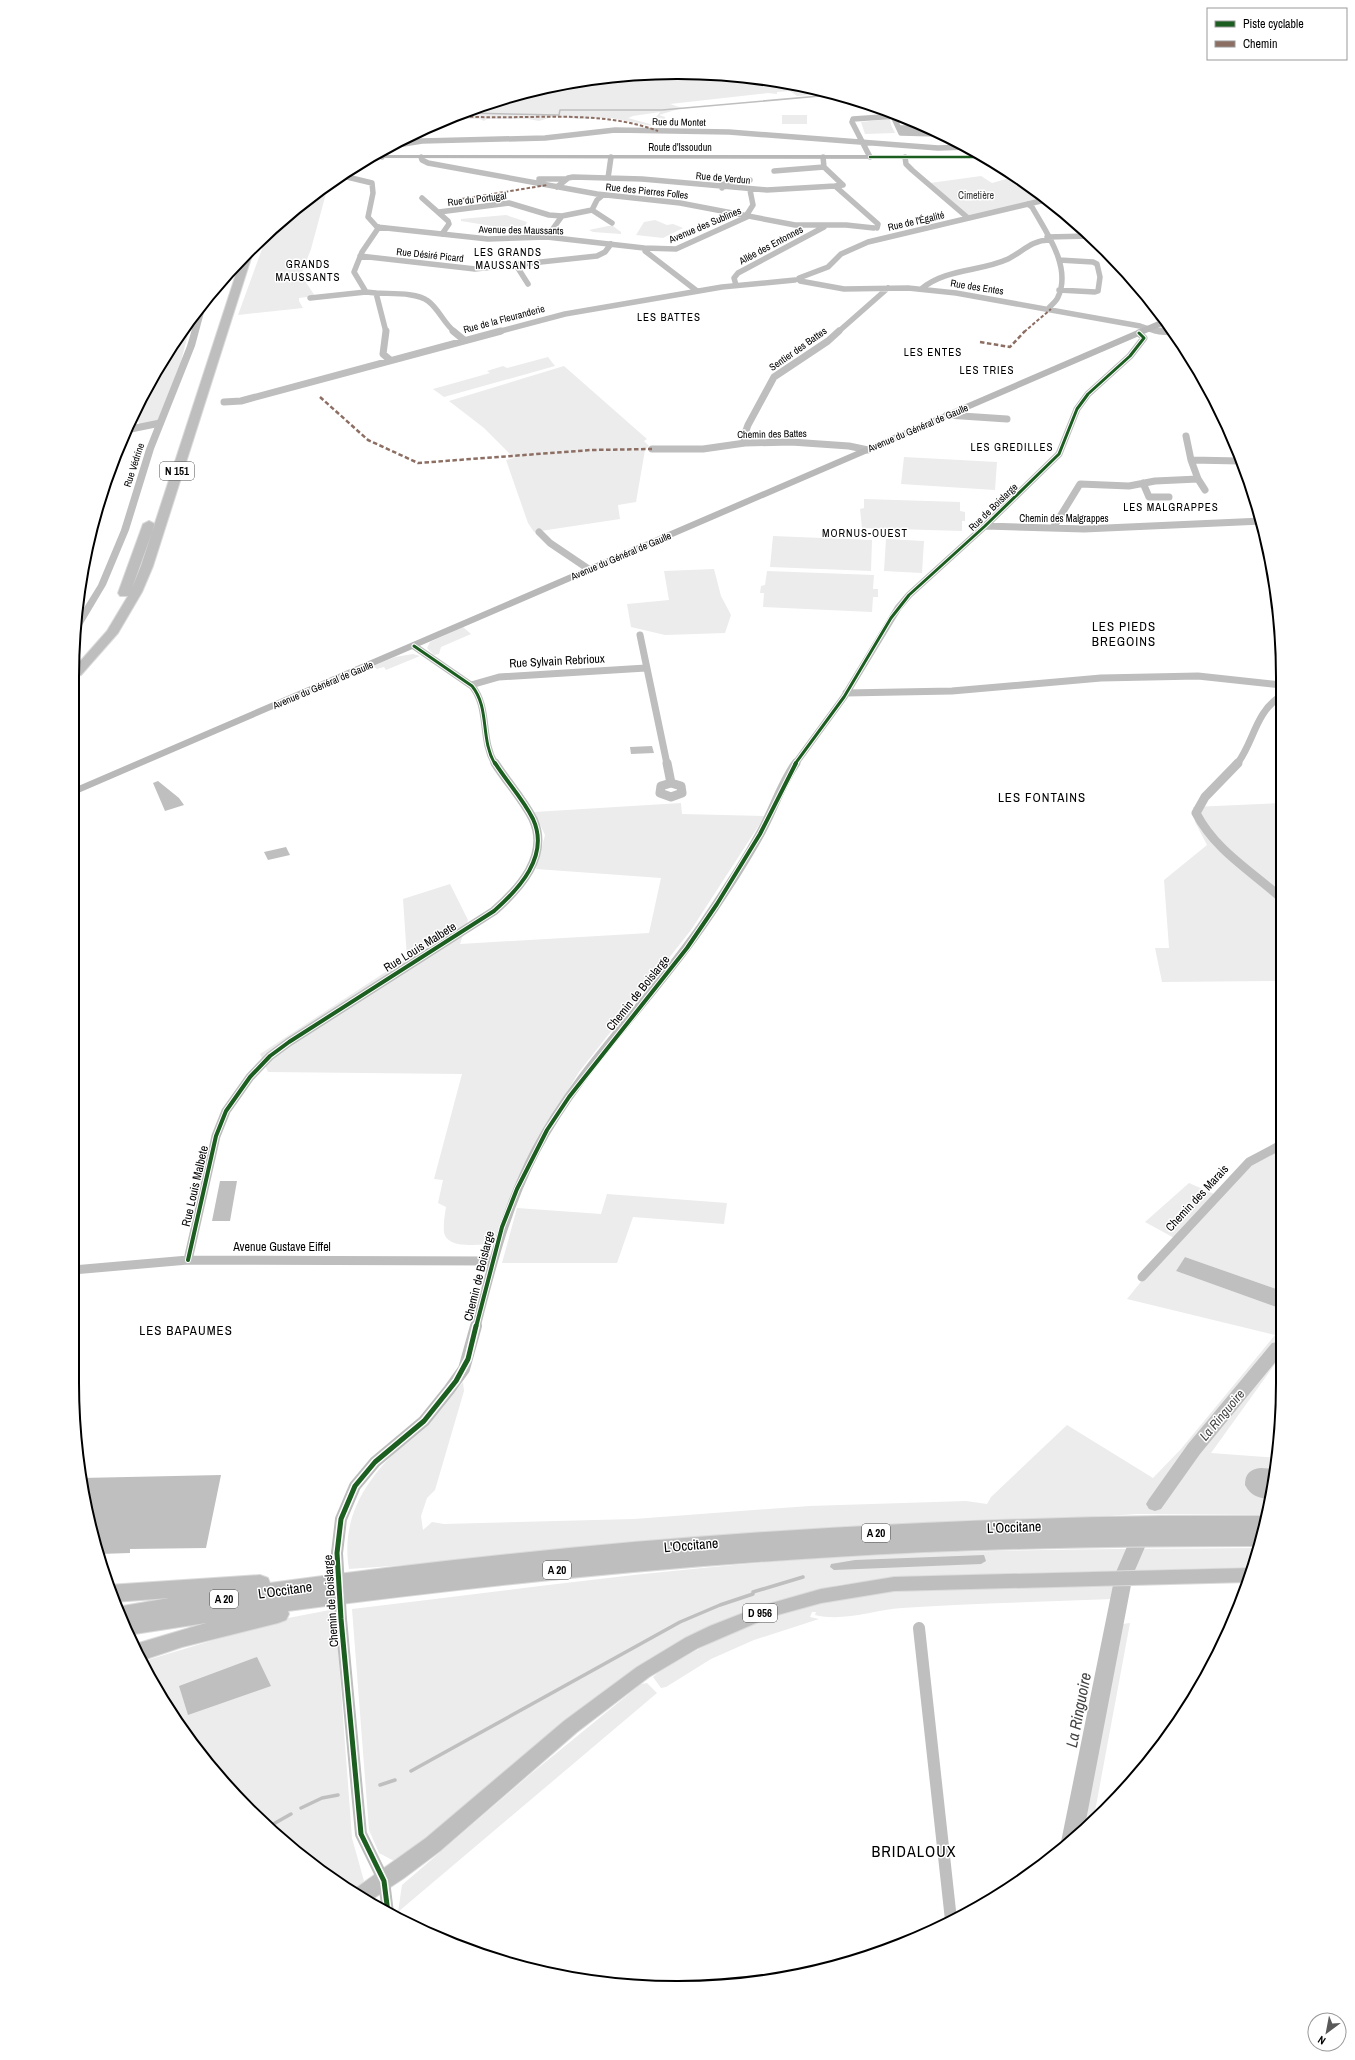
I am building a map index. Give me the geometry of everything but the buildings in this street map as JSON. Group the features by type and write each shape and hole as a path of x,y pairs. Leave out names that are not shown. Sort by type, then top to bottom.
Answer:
{"highway":[{"name":"N 151","path":"79,670 112,633 136,592 144,572 244,266"},
{"name":"N 151","path":"80,655 104,625 126,590 231,280"},
{"name":"L'Occitane","path":"126,1614 329,1584 552,1557 848,1534 1097,1524 1259,1524"},
{"name":"L'Occitane","path":"131,1626 374,1592 547,1571 741,1554 852,1547 1110,1538 1256,1538"},
{"path":"118,1593 301,1581 329,1584"},
{"path":"143,1651 182,1638 374,1592"}],"main road":[{"name":"Route d'Issoudun","path":"387,154 421,157 973,157"},
{"name":"Avenue du Général de Gaulle","path":"79,790 1160,324"},
{"name":"D 956","path":"366,1893 384,1882 438,1840 585,1714 643,1672 707,1634 778,1606 850,1590 913,1583 1244,1575"}],"street":[{"path":"870,158 852,122 858,118 885,117"},
{"path":"897,121 901,133 927,134"},
{"path":"898,126 905,124"},
{"path":"898,126 911,127"},
{"name":"Rue du Montet","path":"411,142 545,138 615,130 728,132 938,148 955,147"},
{"name":"Rue des Pierres Folles","path":"421,157 422,160 428,163 603,196 680,203 794,225 846,225 876,229 893,235"},
{"path":"608,178 611,157"},
{"path":"823,157 824,167 844,185 835,186"},
{"path":"905,157 906,164 912,170 968,218"},
{"path":"774,171 824,167"},
{"name":"Rue de Verdun","path":"516,179 566,179 572,177 608,178 750,190 799,191 835,186"},
{"path":"348,178 365,180 372,183 373,193 368,217 378,227 360,256 354,274 366,292"},
{"path":"557,187 566,179"},
{"path":"722,188 722,184 730,181 750,180"},
{"path":"835,186 878,224 876,229"},
{"path":"748,216 753,205 750,190"},
{"path":"592,210 597,200 603,196"},
{"path":"422,198 439,212 449,224 442,234"},
{"name":"Rue de l'Égalité","path":"798,279 828,267 842,254 855,247 893,235 1040,201"},
{"name":"Rue du Portugal","path":"439,212 509,203 519,204 550,215 562,216"},
{"path":"1028,204 1032,207 1048,238 1059,260 1061,269 1058,297 1048,309"},
{"path":"547,237 562,216 592,210 612,223"},
{"name":"Avenue des Sublines","path":"644,248 662,250 676,249 748,216"},
{"name":"Allée des Entonnes","path":"736,285 734,278 738,273 824,225"},
{"name":"Avenue des Maussants","path":"378,227 488,239 547,237 644,248"},
{"path":"921,289 961,270 995,263 1006,259 1039,241 1048,238 1081,236"},
{"name":"Rue Désiré Picard","path":"360,256 471,269 597,256 605,252 611,244"},
{"path":"644,248 645,251 697,291"},
{"path":"1059,260 1093,262 1096,260 1102,260"},
{"path":"1059,290 1096,295 1100,277 1097,264 1093,262"},
{"path":"516,265 528,284"},
{"name":"Rue de la Fleuranderie","path":"224,402 241,401 571,312 736,285 798,279"},
{"name":"Rue des Entes","path":"798,279 844,289 921,289 981,296 1165,331"},
{"name":"Sentier des Battes","path":"745,443 744,436 748,425 761,398 774,377 794,362 828,341 888,288"},
{"path":"310,298 366,292 414,296 428,301 447,326 464,340"},
{"path":"376,293 386,331 384,354 390,360"},
{"name":"Rue Védrine","path":"82,619 102,585 125,530 143,471 160,423 191,346 198,320"},
{"name":"Rue de Boislarge","path":"846,694 886,626 905,600 985,526 1059,454 1077,409 1095,386 1130,356 1144,338 1139,333"},
{"path":"947,415 1007,419"},
{"path":"134,428 160,423"},
{"path":"1186,436 1191,460 1198,479 1205,490"},
{"name":"Chemin des Battes","path":"652,449 702,449 745,443 799,442 849,446 868,450"},
{"path":"1191,460 1235,461"},
{"path":"1054,528 1080,484 1129,486 1143,483 1198,479"},
{"path":"1143,483 1149,497 1169,497"},
{"name":"Chemin des Malgrappes","path":"985,526 1103,529 1256,522"},
{"path":"539,532 550,543 590,570"},
{"path":"640,635 670,783"},
{"name":"Rue Louis Malbete","path":"188,1260 218,1131 231,1103 250,1077 266,1060 290,1042 494,911 514,892 532,866 538,842 534,824 489,752 478,694 471,685 414,646"},
{"name":"Rue Sylvain Rebrioux","path":"471,685 499,677 646,668"},
{"path":"846,694 952,691 1108,678 1198,676 1276,684"},
{"name":"Chemin de Boislarge","path":"387,1906 384,1882 361,1834 341,1619 337,1553 341,1519 355,1486 375,1462 424,1421 450,1390 464,1368 474,1336 492,1261 513,1199 552,1122 584,1077 691,943 760,834 791,770 846,694"},
{"path":"1276,698 1263,713 1240,760 1230,774 1204,796 1196,813 1205,831 1222,851 1276,894"},
{"name":"Chemin des Marais","path":"1142,1277 1249,1162 1276,1148"},
{"name":"Avenue Gustave Eiffel","path":"79,1269 188,1260 492,1261"}],"green space":[{"path":"638,80 717,80 756,84 813,95 797,96 790,91 777,92 777,94 768,93 670,104 682,108 659,115 665,117 665,120 656,117 660,112 628,118 650,124 652,126 611,118 580,119 552,117 539,121 528,119 487,119 484,121 480,119 462,120 523,99 599,84"},
{"path":"782,115 807,115 807,124 782,124"},
{"path":"890,119 895,133 865,134 861,122"},
{"name":"Cimetière","path":"981,176 992,183 1008,179 1037,199 971,216 967,215 930,183"},
{"path":"326,194 311,249 301,275 315,296 299,298 303,308 238,315 263,246"},
{"path":"506,215 527,222 525,226 498,227 461,221 461,219"},
{"path":"655,220 667,225 673,224 683,228 663,238 636,235 644,222"},
{"path":"613,226 621,232 621,234 593,232 589,230"},
{"path":"188,334 181,361 157,422 140,426 138,420 159,378"},
{"path":"548,357 555,366 444,397 433,389 490,373 487,371 503,366 507,368"},
{"path":"564,366 647,439 644,441 649,446 645,450 636,502 618,505 620,519 534,532 528,523 506,460 514,458 484,428 449,401"},
{"path":"904,457 997,462 995,490 901,484"},
{"path":"864,499 960,502 960,511 965,512 965,521 962,521 962,531 862,528 860,509 864,508"},
{"path":"773,536 872,540 871,571 770,567"},
{"path":"886,539 924,541 922,573 884,571"},
{"path":"714,569 721,596 731,615 725,633 665,635 631,627 627,604 669,600 664,571"},
{"path":"767,571 874,575 873,589 878,589 878,597 873,597 872,612 763,607 764,593 760,593 761,586 765,585"},
{"path":"463,627 471,634 441,647 439,654 434,655 427,648 430,642"},
{"path":"413,654 420,656 386,670 384,667 377,669 373,666 395,657"},
{"path":"681,803 682,814 765,816 691,930 579,1072 536,1143 492,1244 464,1245 451,1241 446,1238 444,1232 446,1207 438,1203 443,1180 434,1179 462,1074 268,1072 260,1054 407,958 403,899 450,884 468,920 460,944 649,933 661,878 536,869 545,835 534,812"},
{"path":"1276,803 1276,981 1162,982 1155,948 1169,948 1164,880 1207,845 1195,822 1193,807"},
{"path":"1276,1146 1276,1289 1185,1257 1176,1271 1276,1307 1276,1363 1211,1453 1271,1458 1261,1515 1137,1514 349,1569 347,1552 351,1520 364,1491 383,1465 400,1447 436,1415 463,1382 464,1391 435,1490 427,1498 421,1516 423,1530 432,1522 444,1524 634,1519 809,1506 966,1501 987,1504 991,1497 1067,1425 1153,1478 1181,1449 1275,1335 1127,1299 1161,1257 1178,1240 1145,1222 1189,1183 1214,1194"},
{"path":"607,1194 727,1203 724,1224 633,1217 617,1263 502,1263 517,1208 601,1214"},
{"path":"1253,1548 1246,1567 908,1576 838,1585 757,1606 710,1627 649,1659 396,1862 379,1853 369,1830 352,1609 639,1574 754,1563 923,1553 1091,1549"},
{"path":"1115,1585 1113,1599 902,1608 836,1617 815,1615 816,1612 812,1612 810,1617 819,1619 754,1640 711,1659 666,1687 661,1688 653,1677 661,1670 705,1646 752,1625 800,1608 849,1597 914,1590"},
{"path":"335,1609 352,1838 364,1881 357,1888 313,1857 254,1806 203,1747 159,1682 148,1660 283,1619"},
{"path":"1130,1623 1095,1811 1068,1835 1108,1626"},
{"path":"647,1683 657,1693 398,1911 402,1885 532,1773 641,1684"}],"shaded area":[{"path":"652,746 654,753 631,754 630,747"},
{"path":"158,781 179,798 184,805 165,811 153,783"},
{"path":"286,847 290,855 268,860 264,852"},
{"path":"220,1181 237,1181 230,1221 212,1221"},
{"path":"1185,1257 1276,1289 1276,1307 1176,1271"},
{"path":"1261,1468 1270,1469 1264,1498 1255,1496 1245,1485 1247,1475 1254,1470"},
{"path":"221,1475 206,1548 130,1549 130,1553 104,1554 99,1537 87,1478"},
{"path":"984,1555 986,1561 981,1564 834,1570 830,1567 831,1564 855,1560"},
{"path":"257,1657 271,1686 188,1715 179,1686"}],"waterway":[{"path":"479,113 559,115 560,110 662,110 818,96"},
{"name":"La Ringuoire","path":"1155,1504 1194,1449 1276,1350"},
{"name":"La Ringuoire","path":"1125,1572 1136,1547"},
{"path":"411,1771 680,1622 720,1605 753,1594 753,1592 803,1577"},
{"name":"La Ringuoire","path":"1073,1831 1122,1585"},
{"path":"919,1628 950,1915"},
{"path":"380,1785 395,1780"},
{"path":"301,1808 322,1798 338,1795"},
{"path":"274,1824 291,1814"}],"marked path":[{"path":"470,117 601,119 635,123 658,131"},
{"path":"456,200 547,185"},
{"path":"980,342 1010,347 1028,328 1051,309"},
{"path":"320,397 368,440 418,463 591,450 652,449"}],"cycle path":[{"path":"870,157 973,157"},
{"path":"387,1906 384,1881 361,1834 341,1619 337,1553 341,1519 355,1486 375,1462 424,1421 456,1381 468,1359 492,1261 502,1227 517,1189 547,1130 569,1097 687,948 717,904 760,834 791,770 844,697 891,618 909,595 985,526 1059,454 1077,409 1088,394 1130,356 1144,338 1139,333"},
{"path":"188,1260 216,1136 226,1111 250,1077 270,1056 289,1042 494,911 519,886 532,866 538,844 537,832 533,820 526,808 498,769 490,755 486,742 482,708 477,692 472,686 414,646"}],"district":[{"name":"LES GRANDS MAUSSANTS","path":"508,258"},
{"name":"GRANDS MAUSSANTS","path":"308,270"},
{"name":"LES BATTES","path":"669,317"},
{"name":"LES ENTES","path":"933,352"},
{"name":"LES TRIES","path":"987,370"},
{"name":"LES GREDILLES","path":"1012,447"},
{"name":"LES MALGRAPPES","path":"1171,507"},
{"name":"MORNUS-OUEST","path":"865,533"},
{"name":"LES PIEDS BREGOINS","path":"1124,634"},
{"name":"LES FONTAINS","path":"1042,797"},
{"name":"LES BAPAUMES","path":"186,1330"},
{"name":"BRIDALOUX","path":"914,1851"}]}
